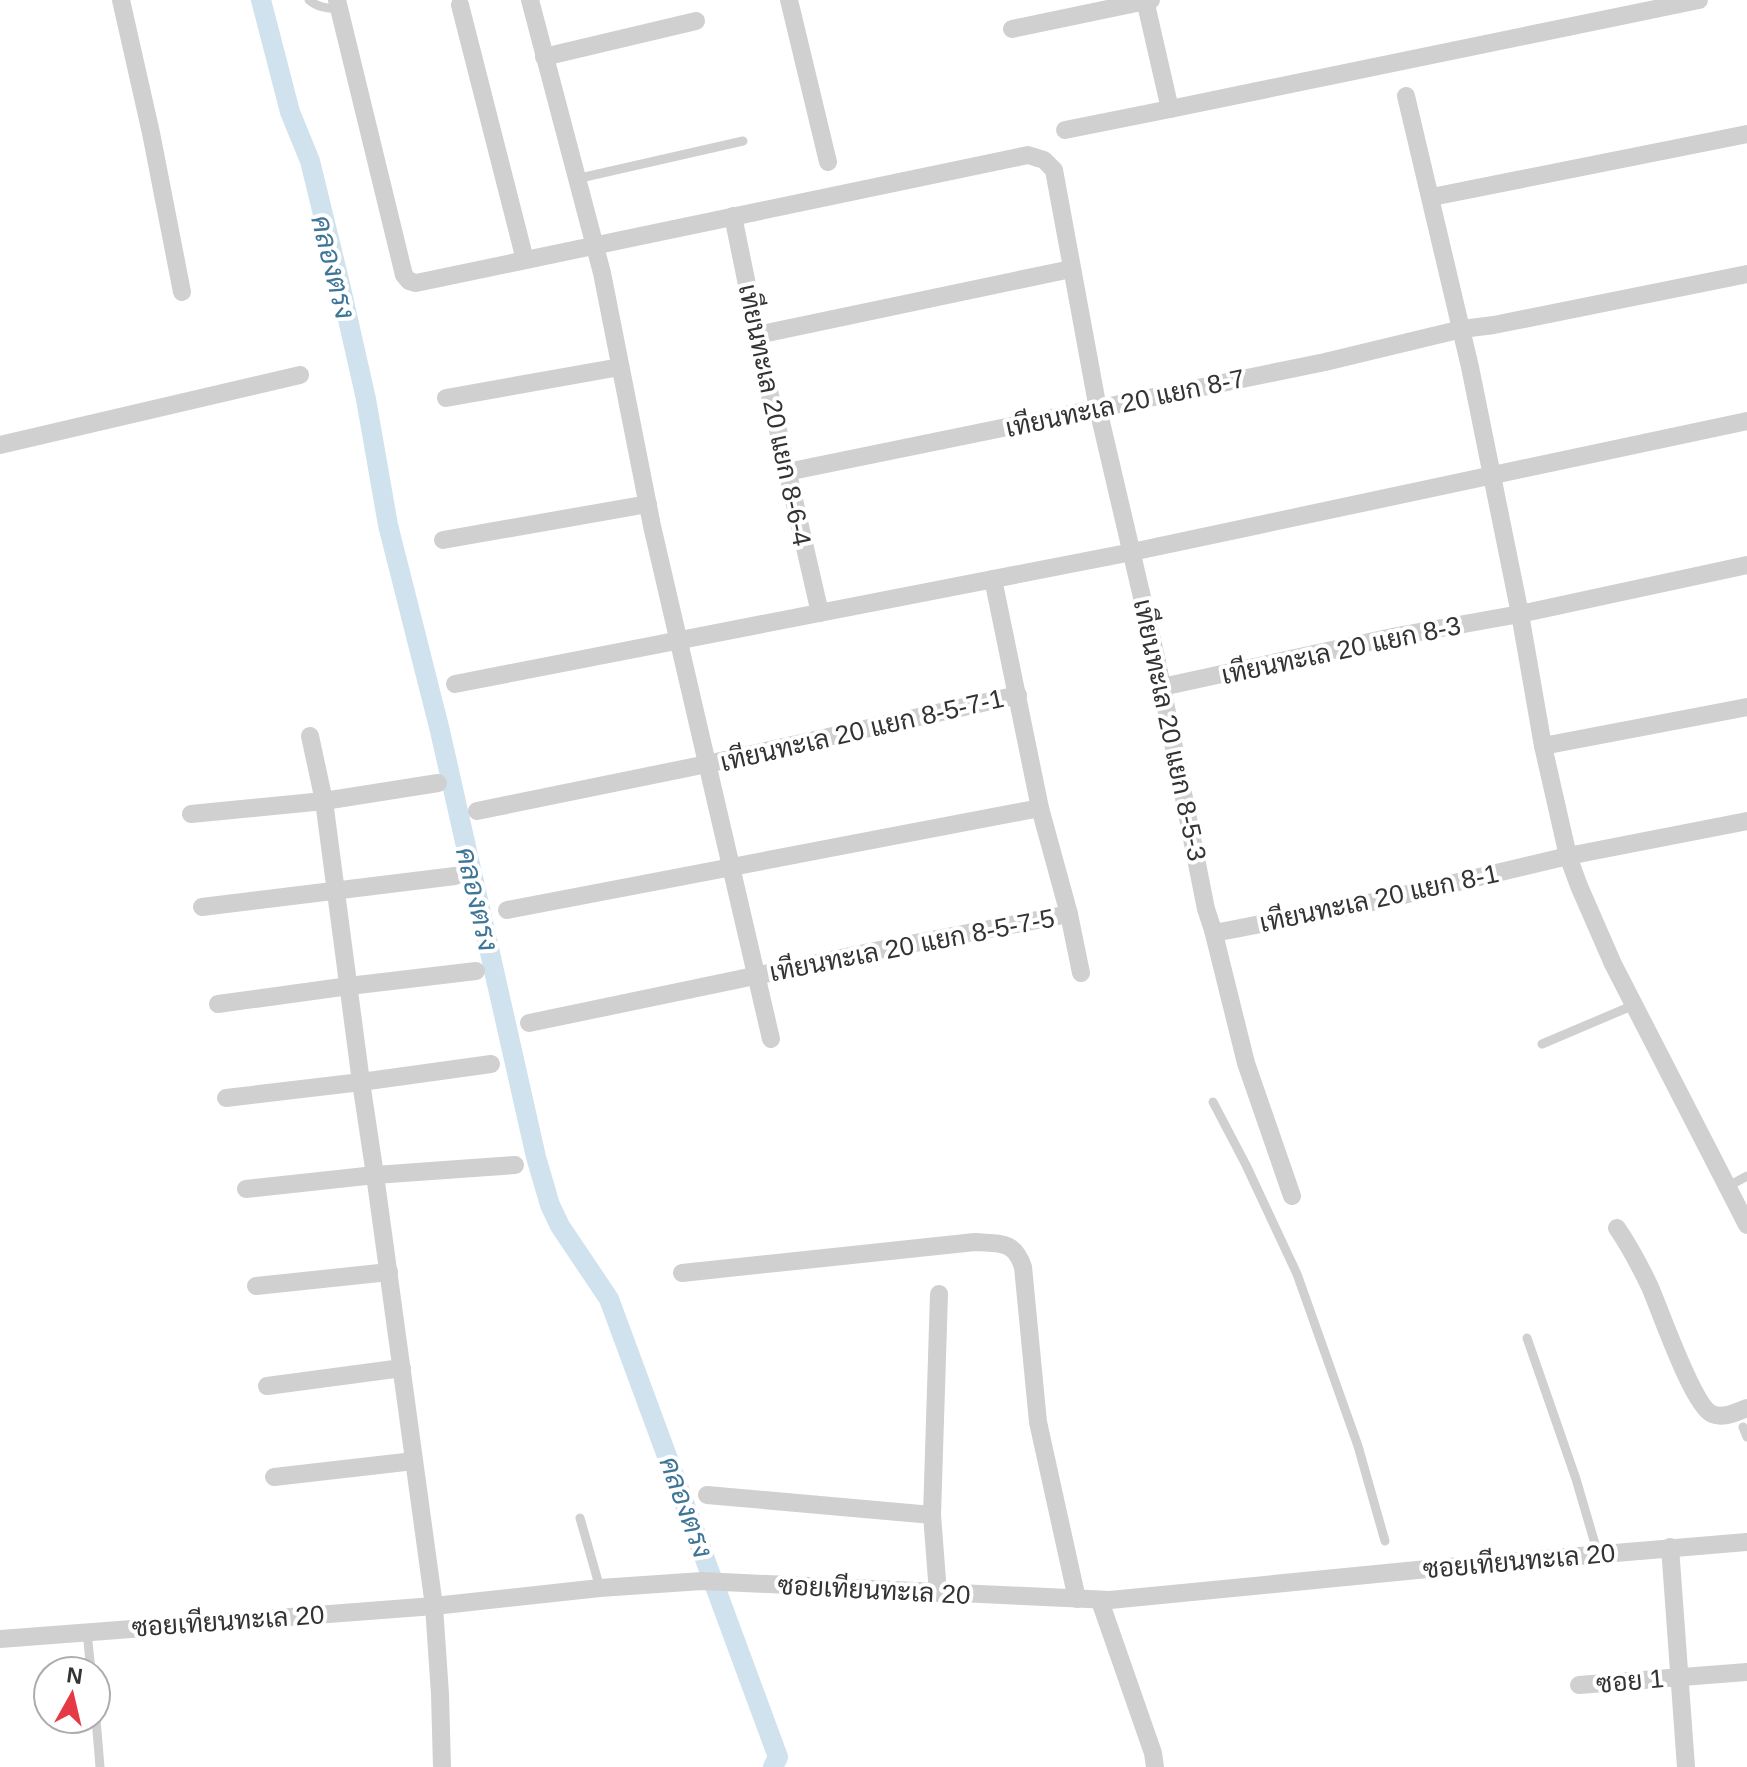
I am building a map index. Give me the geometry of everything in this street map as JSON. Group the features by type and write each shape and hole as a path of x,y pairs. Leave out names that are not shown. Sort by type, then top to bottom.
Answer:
{"street":[{"path":"121,0 182,292"},
{"path":"530,0 602,273 648,504 771,1039"},
{"path":"791,0 828,162"},
{"path":"1012,29 1147,0 1170,109"},
{"path":"1065,130 1614,8 1699,0"},
{"path":"338,5 404,275 409,281 416,283 733,216"},
{"path":"460,5 525,260"},
{"path":"544,57 696,21"},
{"path":"1406,96 1462,329 1520,614 1543,746 1568,856 1607,951 1747,1225"},
{"path":"1432,197 1747,134"},
{"name":"เทียนทะเล 20 แยก 8-5-3","path":"733,216 1028,155 1044,160 1054,170 1098,409 1162,687 1206,909 1213,930"},
{"name":"เทียนทะเล 20 แยก 8-6-4","path":"733,216 820,613"},
{"path":"757,335 1071,269"},
{"name":"เทียนทะเล 20 แยก 8-7","path":"787,472 1325,362 1462,329 1747,274"},
{"path":"446,398 620,367"},
{"path":"0,445 300,375"},
{"path":"455,684 1132,552 1747,421"},
{"path":"443,540 648,504"},
{"name":"เทียนทะเล 20 แยก 8-3","path":"1162,687 1747,565"},
{"path":"993,579 1040,808 1069,914 1081,973"},
{"name":"เทียนทะเล 20 แยก 8-5-7-1","path":"477,811 1018,695"},
{"path":"1543,746 1747,707"},
{"path":"310,736 324,801 434,1606 442,1767"},
{"path":"191,814 324,801 438,783"},
{"path":"507,910 1040,808"},
{"name":"เทียนทะเล 20 แยก 8-1","path":"1213,930 1219,932 1378,901 1568,856 1747,821"},
{"path":"202,907 455,876"},
{"name":"เทียนทะเล 20 แยก 8-5-7-5","path":"529,1023 1069,914"},
{"path":"1213,930 1246,1063 1292,1196"},
{"path":"218,1004 476,971"},
{"path":"226,1098 491,1064"},
{"path":"246,1189 375,1175 515,1165"},
{"path":"1617,1228 1645,1277 1703,1408 1712,1414 1724,1416 1747,1408"},
{"path":"682,1273 975,1242 1012,1247 1019,1254 1023,1267 1038,1422 1077,1599"},
{"path":"256,1286 389,1272"},
{"path":"938,1593 932,1515 939,1294"},
{"path":"267,1386 402,1368"},
{"path":"274,1477 414,1461"},
{"path":"707,1495 932,1515"},
{"name":"ซอยเทียนทะเล 20","path":"0,1639 434,1606 600,1588 702,1581 1100,1601 1393,1568 1747,1542"},
{"path":"1670,1547 1686,1767"},
{"path":"1100,1601 1153,1753 1155,1767"},
{"name":"ซอย 1","path":"1579,1685 1747,1672"}],"lane":[{"path":"309,0 322,7 338,5"},
{"path":"576,179 743,141"},
{"path":"1542,1044 1634,1005"},
{"path":"1213,1102 1297,1274 1358,1446 1385,1541"},
{"path":"1727,1187 1747,1176"},
{"path":"1527,1338 1576,1479 1598,1554"},
{"path":"580,1518 600,1588"},
{"path":"87,1632 89,1655"},
{"path":"97,1735 100,1767"}],"waterway":[{"name":"คลองตรง","path":"261,0 290,112 310,161 340,284 366,399 388,525 440,731 536,1157 550,1205 560,1226 609,1299 778,1757 773,1767"}]}
